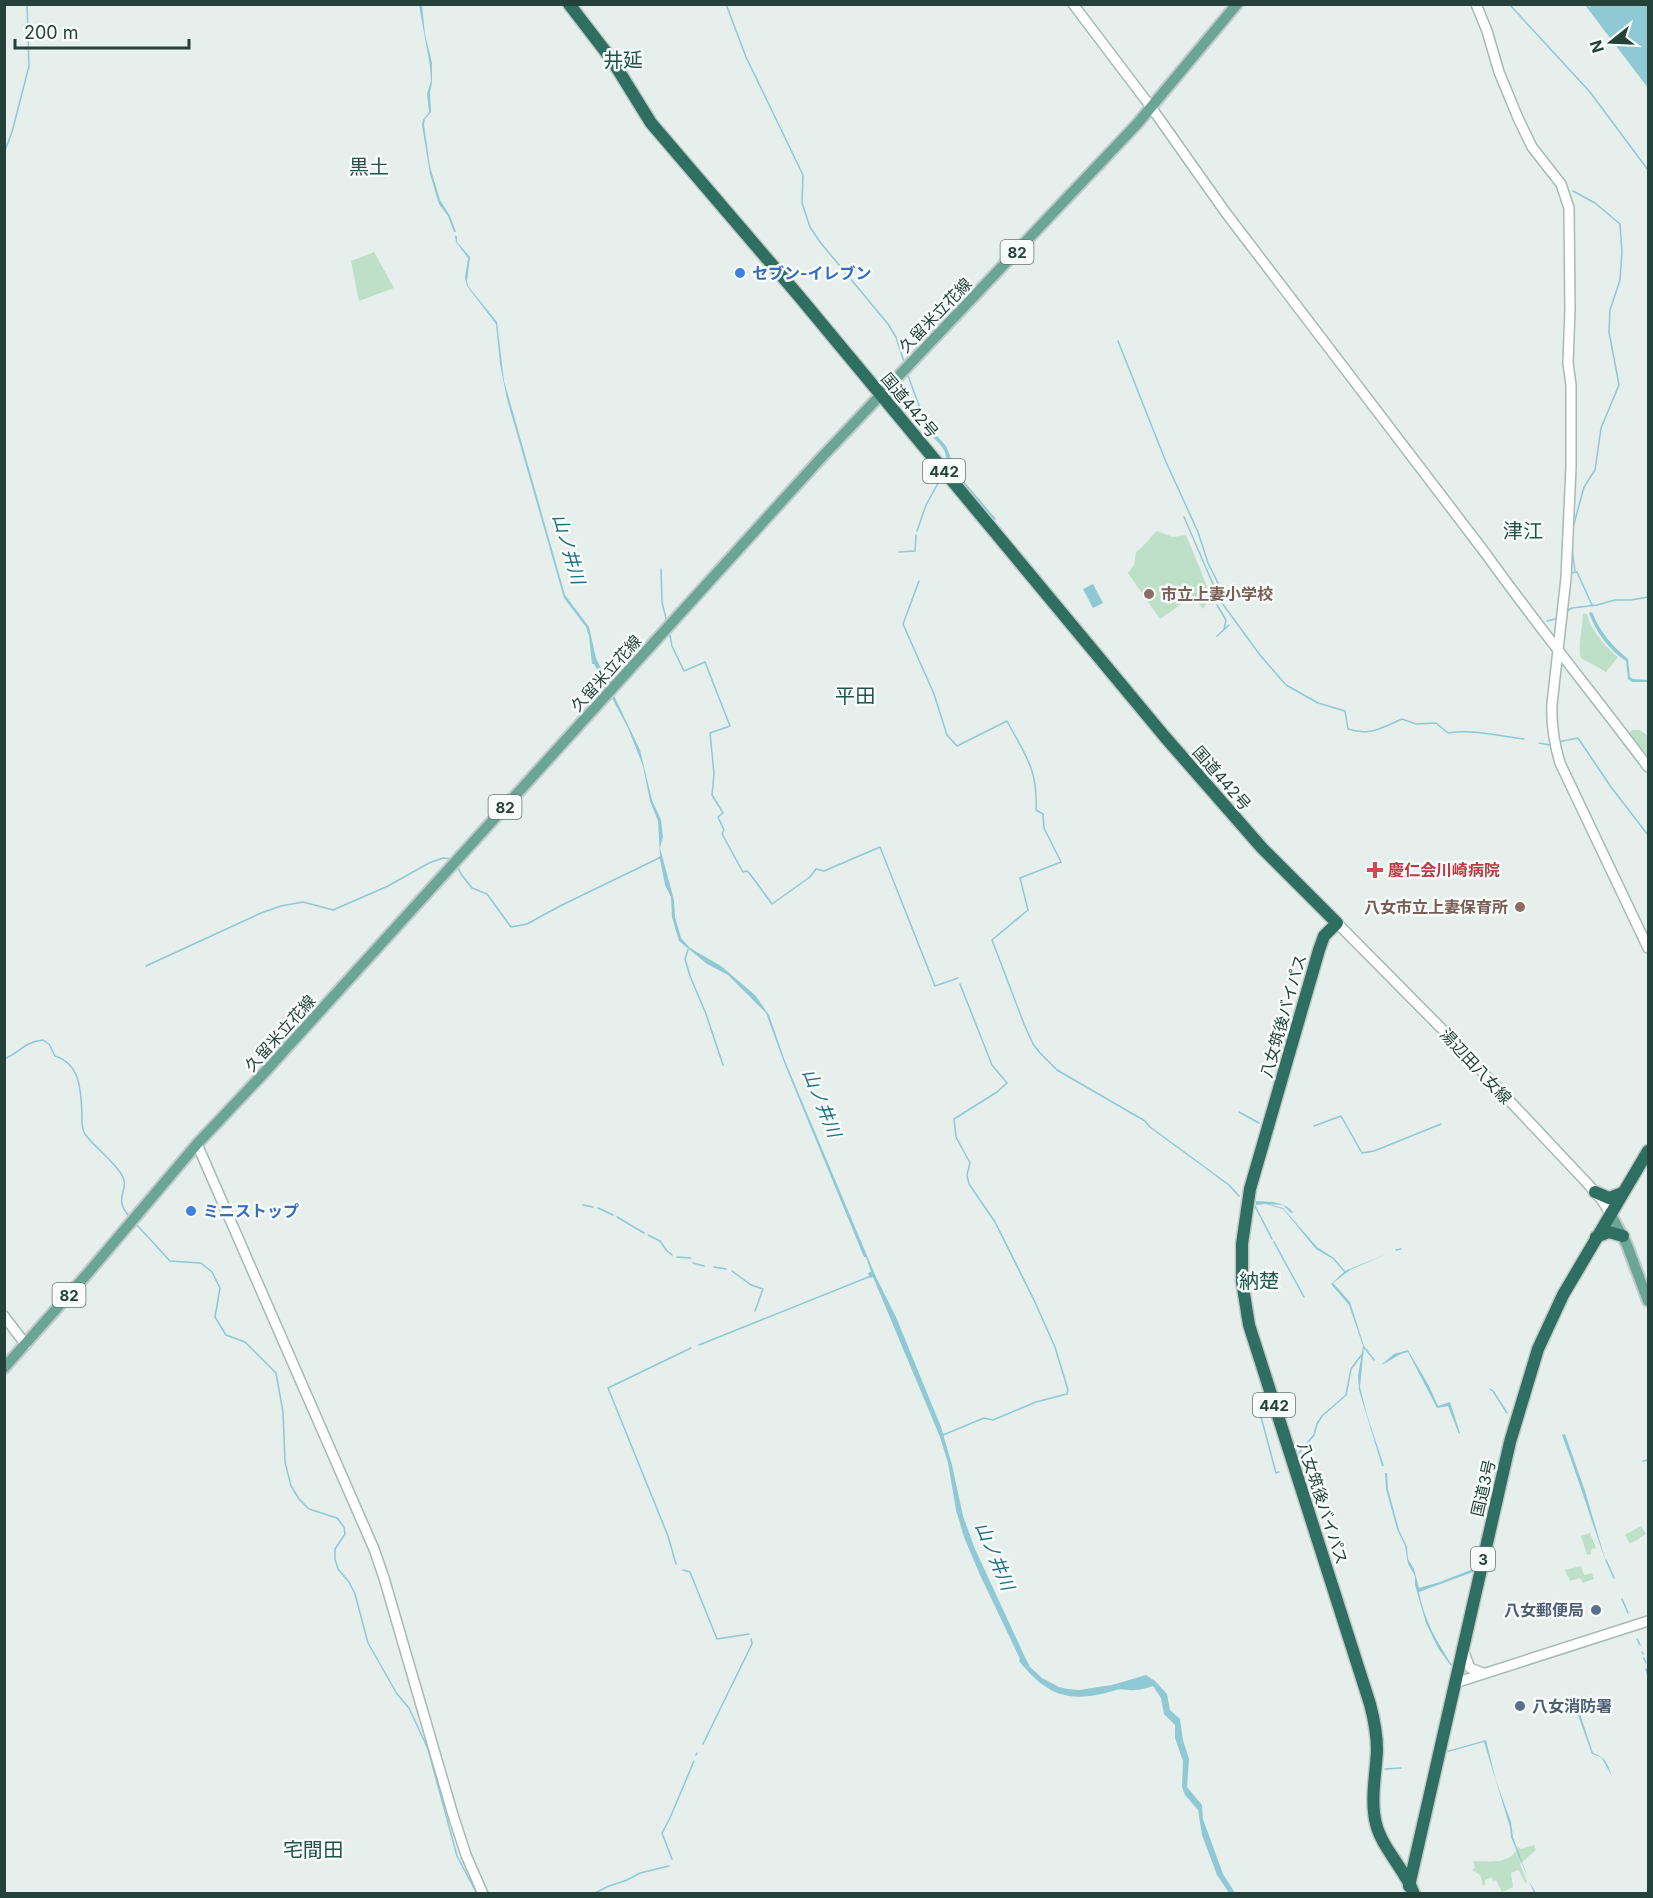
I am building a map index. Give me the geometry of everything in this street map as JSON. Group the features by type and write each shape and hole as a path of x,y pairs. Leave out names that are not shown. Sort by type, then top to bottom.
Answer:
{"highway":[{"name":"国道442号","path":"569,4 612,60 651,123 1226,807 1337,923"},
{"name":"八女筑後バイパス","path":"1337,923 1324,936 1319,950 1250,1190 1242,1244 1242,1281 1249,1325 1370,1704 1377,1748 1374,1810 1377,1826 1410,1890 1421,1893"},
{"name":"国道3号","path":"1410,1890 1510,1442 1538,1348 1563,1295 1648,1151"},
{"path":"1595,1192 1609,1198 1622,1193"},
{"path":"1596,1237 1609,1232 1623,1236"},
{"path":"1395,1860 1403,1863 1415,1860"}],"main road":[{"name":"久留米立花線","path":"4,1368 26,1346 197,1144 879,394 1022,247 1151,107 1237,4"},
{"path":"1610,1213 1623,1236 1648,1301"}],"street":[{"path":"1073,4 1227,213 1648,767"},
{"path":"1476,4 1499,72 1518,118 1532,147 1561,184 1569,208 1570,467 1566,578 1557,647 1551,723 1554,744 1569,783 1648,948"},
{"name":"湯辺田八女線","path":"1337,923 1441,1028 1595,1192 1610,1213"},
{"path":"197,1144 374,1549 456,1825 483,1893"},
{"path":"4,1316 26,1346"},
{"path":"1455,1683 1648,1621"},
{"path":"1463,1650 1470,1668 1483,1673"}],"green space":[{"path":"374,252 394,288 359,301 351,261"},
{"path":"1157,531 1173,537 1186,535 1211,596 1203,609 1193,596 1160,619 1128,573 1134,565 1136,552"},
{"path":"1583,614 1587,614 1599,638 1618,657 1606,672 1581,658"},
{"path":"1632,730 1640,730 1648,736 1648,757 1629,733"},
{"path":"1641,1526 1646,1534 1630,1544 1625,1535"},
{"path":"1590,1533 1596,1548 1591,1549 1591,1554 1587,1555 1581,1536"},
{"path":"1581,1566 1584,1575 1592,1573 1594,1579 1583,1583 1580,1578 1570,1581 1565,1570"},
{"path":"1534,1845 1536,1850 1520,1864 1527,1882 1525,1883 1519,1870 1511,1873 1513,1887 1502,1892 1492,1877 1485,1880 1483,1886 1480,1875 1472,1870 1475,1867 1473,1861 1499,1861 1510,1857 1518,1847 1521,1849"}],"water":[{"path":"419,5 422,5 425,34 432,63 431,112 424,124 430,167 440,200 456,232 439,204 430,174 422,125 423,120 429,112 427,94 431,81"},
{"path":"1585,5 1591,7 1590,5 1648,5 1648,88"},
{"path":"455,236 457,236 457,242 470,257 468,286 497,322 504,381 565,595 589,627 596,658 640,750 652,800 661,820 663,837 660,848 674,900 675,917 681,938 690,948 721,966 755,995 769,1015 785,1061 941,1427 963,1516 975,1549 1030,1667 1042,1678 1059,1687 1079,1690 1112,1685 1146,1675 1167,1694 1170,1710 1180,1719 1189,1759 1187,1787 1202,1805 1203,1819 1223,1874 1235,1893 1229,1893 1217,1875 1202,1835 1198,1810 1185,1795 1182,1787 1183,1761 1175,1738 1175,1725 1164,1714 1161,1698 1153,1686 1139,1690 1118,1689 1086,1696 1062,1694 1040,1683 1019,1661 964,1537 940,1437 873,1277 870,1278 868,1273 871,1272 866,1257 864,1257 785,1065 766,1013 728,975 707,964 679,941 672,917 671,897 665,885 660,859 658,859 660,856 658,821 650,801 643,766 628,728 592,664 586,627 564,598 507,399 500,364 496,324 467,286 465,278 468,258 456,242"},
{"path":"926,426 946,446 957,473 996,519 994,521 955,474 949,455 951,468 947,455 949,464 944,450"},
{"path":"1093,584 1103,603 1093,608 1083,589"},
{"path":"1592,612 1607,638 1628,659 1630,677 1648,680 1648,682 1632,682 1628,679 1626,661 1614,652 1599,634 1589,613"},
{"path":"1256,1201 1283,1205 1269,1204 1283,1208 1317,1247 1334,1258 1345,1271 1389,1253 1350,1270 1333,1283 1350,1302 1364,1346 1360,1387 1384,1466 1382,1466 1359,1390 1358,1376 1363,1346 1349,1305 1331,1284 1344,1272 1333,1259 1316,1249 1283,1209 1266,1204 1256,1205"},
{"path":"1408,1350 1438,1406 1450,1402 1459,1434 1448,1406 1437,1408 1408,1352 1381,1365 1394,1354"},
{"path":"1565,1434 1585,1491 1606,1562 1562,1435"},
{"path":"1385,1473 1387,1473 1388,1489 1399,1530 1407,1547 1408,1559 1414,1569 1419,1588 1473,1569 1473,1572 1419,1592 1428,1621 1451,1666 1438,1648 1426,1623 1415,1585 1415,1576 1408,1564 1405,1546 1397,1529 1386,1489"},
{"path":"1573,1699 1593,1753 1601,1757 1592,1754 1573,1701 1552,1709 1551,1707"},
{"path":"1486,1740 1496,1781 1528,1879 1511,1837 1484,1742 1447,1751"}],"waterway":[{"path":"4,153 12,132 29,66 27,4"},
{"path":"726,4 746,57 803,175 802,203 810,227 888,324 896,337 904,362"},
{"path":"1509,4 1590,92 1648,170"},
{"path":"1572,531 1584,487 1595,470 1601,428 1619,385 1609,332 1610,310 1620,280 1622,252 1620,224 1595,203 1573,191"},
{"path":"1118,341 1166,462 1198,532 1208,563 1223,593 1222,603 1260,655 1286,685 1318,703 1345,711 1348,729 1356,731 1376,730 1402,719 1416,724 1436,723 1448,733 1477,732 1524,739"},
{"path":"907,373 927,427"},
{"path":"917,531 926,505 942,476"},
{"path":"1184,517 1216,591 1217,599"},
{"path":"899,552 915,551 916,535"},
{"path":"1572,548 1575,571"},
{"path":"661,569 662,602 666,619"},
{"path":"1571,573 1577,572 1592,605"},
{"path":"919,581 903,624 934,694 947,735 957,746 1007,721 1029,763 1035,784 1036,810 1043,814 1044,828 1061,862 1020,878 1028,910 992,940 1033,1044 1057,1070 1145,1121 1229,1185 1239,1196"},
{"path":"1567,611 1572,608 1615,600 1648,597"},
{"path":"1217,605 1226,620 1224,629"},
{"path":"1547,621 1558,618"},
{"path":"1217,636 1229,625"},
{"path":"670,635 672,646 684,671 705,662 730,726 710,733 714,774 712,795 723,813 718,817 724,830 722,834 743,872 747,871 750,874 772,904 810,877 816,869 824,871 880,847 935,986 958,978"},
{"path":"1558,742 1578,738 1611,787 1648,835"},
{"path":"1539,743 1550,745"},
{"path":"146,966 261,913 303,902 333,910 388,886 429,863 443,858 451,859"},
{"path":"458,867 472,888 487,894 511,927 527,924 659,858"},
{"path":"688,950 685,959 690,976 723,1065"},
{"path":"943,1435 984,1418 993,1420 1036,1402 1067,1394 1068,1390 1055,1347 1034,1300 995,1222 969,1184 967,1175 970,1163 956,1137 954,1119 997,1092 1007,1083 992,1065 960,984"},
{"path":"4,1059 30,1043 43,1040 49,1044 55,1056 70,1065 80,1088 84,1132 122,1175 124,1180 122,1205 129,1216"},
{"path":"1239,1112 1259,1123"},
{"path":"1314,1126 1341,1116 1362,1153 1374,1151 1441,1124"},
{"path":"583,1205 593,1207"},
{"path":"1255,1206 1272,1239"},
{"path":"598,1208 613,1215"},
{"path":"617,1217 644,1233"},
{"path":"136,1224 170,1261 201,1263 212,1272 220,1288 215,1317 226,1335 245,1342 276,1373 283,1412 285,1462 291,1486 309,1509 337,1518 344,1527 345,1534 335,1549 338,1569 355,1594 368,1643 397,1694 409,1708 428,1749 457,1856 477,1894"},
{"path":"648,1235 660,1241 672,1255"},
{"path":"1274,1242 1304,1297"},
{"path":"1396,1250 1401,1249"},
{"path":"677,1257 691,1258"},
{"path":"693,1263 704,1266"},
{"path":"714,1267 726,1269"},
{"path":"732,1271 751,1285 763,1289 755,1311"},
{"path":"699,1345 871,1276"},
{"path":"1364,1347 1374,1360"},
{"path":"676,1564 668,1536 608,1388 691,1348"},
{"path":"1299,1453 1314,1435 1322,1416 1346,1395 1351,1369 1363,1353"},
{"path":"1490,1389 1507,1413"},
{"path":"1260,1413 1276,1473 1279,1472"},
{"path":"1643,1461 1648,1460"},
{"path":"1606,1560 1614,1578"},
{"path":"683,1570 690,1572 717,1639 749,1634"},
{"path":"1622,1599 1628,1613"},
{"path":"703,1744 752,1644 751,1639"},
{"path":"1637,1639 1640,1645"},
{"path":"1644,1658 1646,1663"},
{"path":"1646,1669 1648,1676"},
{"path":"672,1859 662,1833 694,1761"},
{"path":"1385,1769 1401,1768"},
{"path":"593,1894 640,1873 669,1866"}],"place":[{"name":"セブン-イレブン","path":"740,273"},
{"name":"市立上妻小学校","path":"1149,594"},
{"name":"慶仁会川崎病院","path":"1375,870"},
{"name":"八女市立上妻保育所","path":"1520,907"},
{"name":"ミニストップ","path":"191,1211"},
{"name":"八女郵便局","path":"1596,1610"},
{"name":"八女消防署","path":"1520,1706"}],"district":[{"name":"井延","path":"623,60"},
{"name":"黒土","path":"369,167"},
{"name":"津江","path":"1523,531"},
{"name":"平田","path":"855,696"},
{"name":"納楚","path":"1259,1281"},
{"name":"宅間田","path":"313,1850"}],"water label":[{"name":"山ノ井川","path":"569,549"},
{"name":"山ノ井川","path":"822,1103"},
{"name":"山ノ井川","path":"995,1556"}]}
